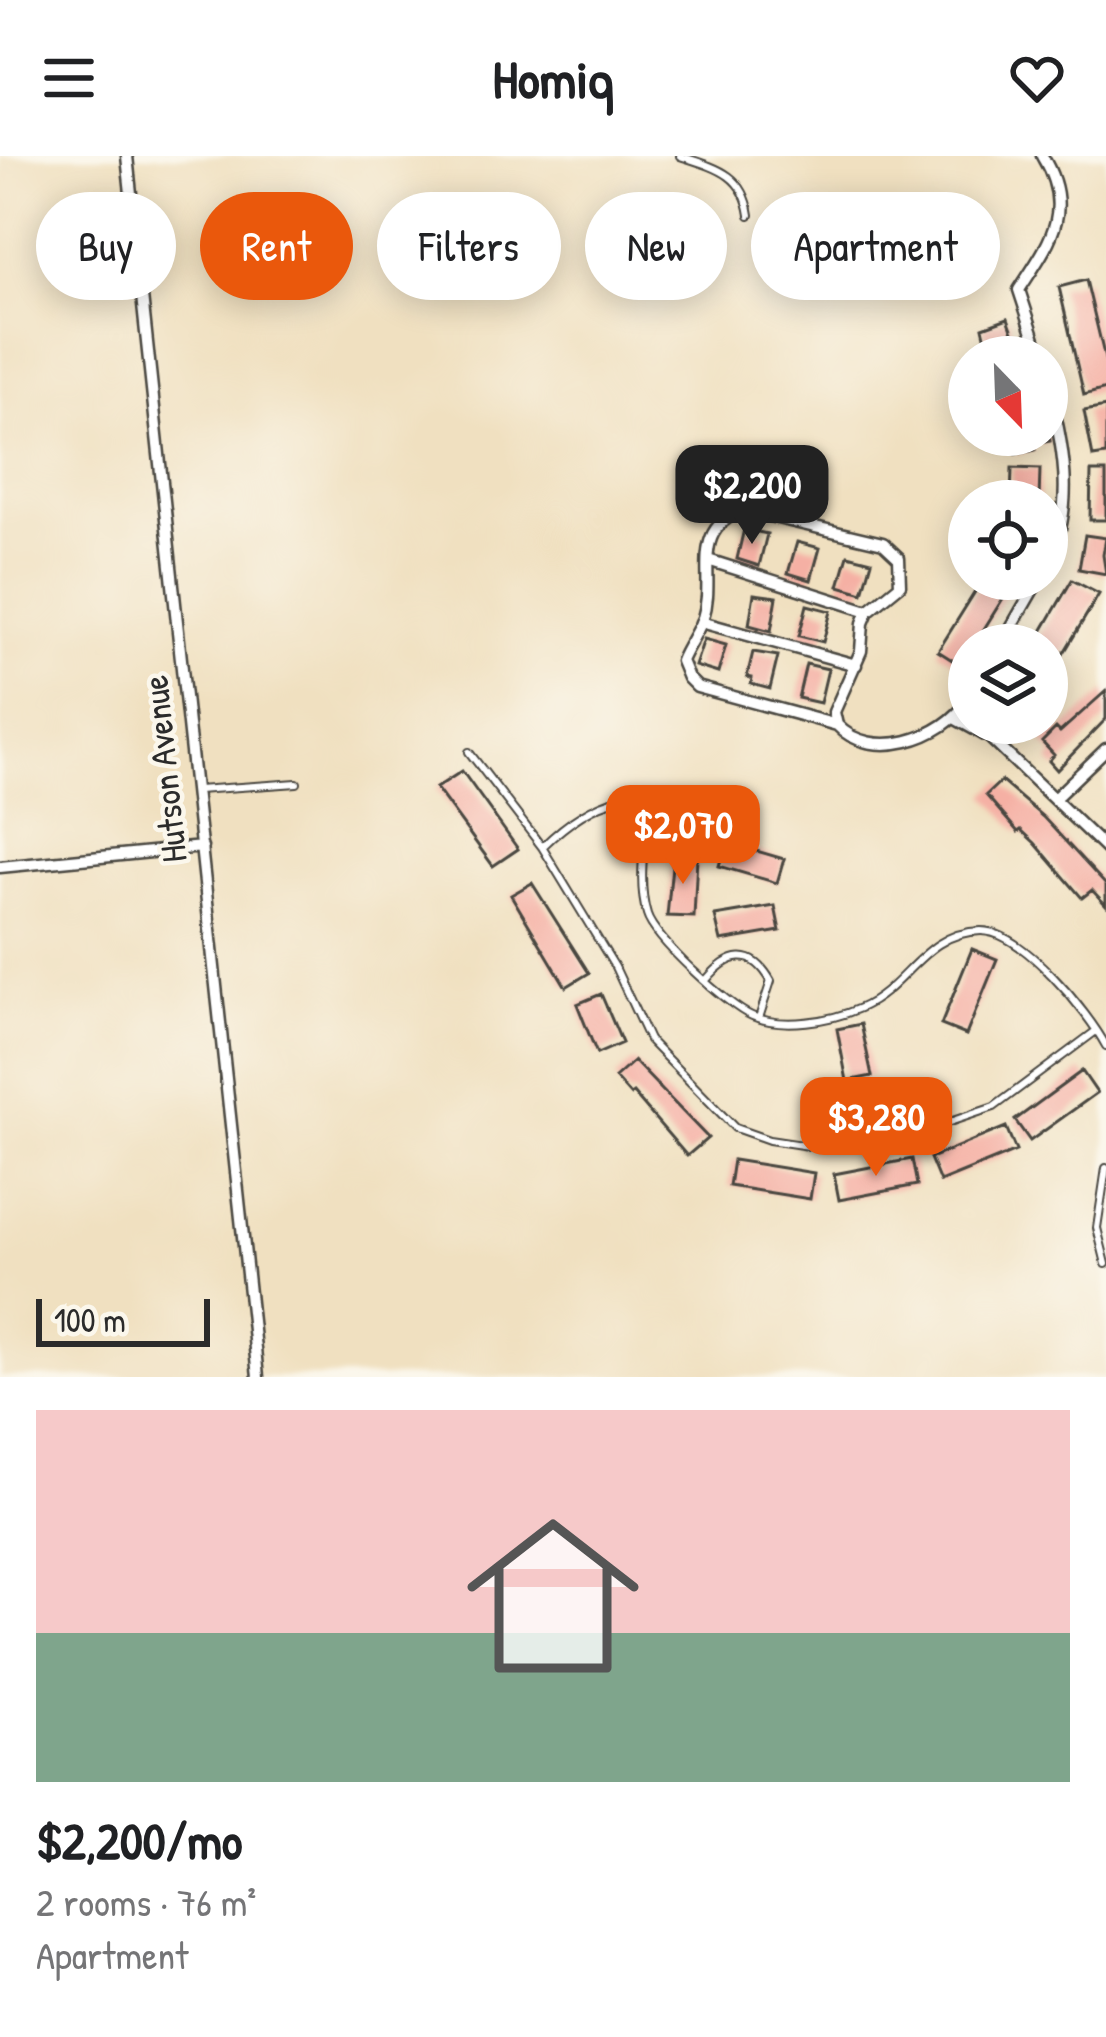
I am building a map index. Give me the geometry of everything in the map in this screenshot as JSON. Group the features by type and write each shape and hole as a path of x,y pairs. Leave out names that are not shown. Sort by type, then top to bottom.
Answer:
{"street":[{"name":"Hutson Avenue","path":"127,156 259,1377"},
{"path":"1034,336 1019,290 1054,236 1057,186 1042,156"},
{"path":"837,725 834,712 856,665 868,611 900,585 899,557 883,543 743,510 715,528 700,622 681,661 688,679 697,687 837,725 854,739 878,746 911,739 948,721"},
{"path":"708,560 868,611"},
{"path":"700,622 856,665"},
{"path":"998,744 1106,849"},
{"path":"1056,797 1106,749"},
{"path":"0,867 202,847"}],"lane":[{"path":"680,156 733,178 746,190 750,215"},
{"path":"469,752 542,847 615,967 649,1040 735,1128 769,1140 822,1148 914,1134 994,1107 1096,1031"},
{"path":"196,790 297,784"},
{"path":"542,847 558,831 608,800 648,795 675,798 709,814"},
{"path":"648,795 646,914 653,929 705,980 749,1015 803,1022 858,1010 882,997 926,951 950,935 983,931 1011,943 1062,986 1106,1046"},
{"path":"705,980 722,962 743,957 762,964 771,980 759,1018"},
{"path":"1106,1168 1096,1228 1106,1264"}],"building":[{"path":"1086,280 1106,363 1106,389 1084,395 1059,287"},
{"path":"1008,318 1014,336 985,336 983,327"},
{"path":"1106,407 1106,455 1093,457 1084,411"},
{"path":"1012,468 1040,469 1040,480 1012,480"},
{"path":"1091,472 1106,472 1106,520 1090,520"},
{"path":"744,529 767,534 759,566 737,559"},
{"path":"1085,535 1106,538 1106,574 1079,569"},
{"path":"797,542 820,548 811,580 788,573"},
{"path":"848,555 872,561 863,593 839,586"},
{"path":"1072,580 1099,594 1068,646 1068,624 1046,624 1060,600 1068,600"},
{"path":"754,594 777,597 771,631 749,625"},
{"path":"970,600 1002,600 987,624 955,624"},
{"path":"807,605 831,611 823,642 799,636"},
{"path":"948,635 948,657 938,651"},
{"path":"704,639 726,645 718,673 695,666"},
{"path":"753,652 778,656 770,689 751,684 752,678 747,677"},
{"path":"806,664 828,669 820,703 798,698"},
{"path":"1106,691 1106,719 1057,770 1049,761 1054,755 1044,744 1068,744 1068,725"},
{"path":"462,771 518,849 493,866 436,788"},
{"path":"1001,781 1043,817 1106,885 1106,905 1092,890 1082,898 986,795"},
{"path":"726,842 784,859 777,883 719,866"},
{"path":"673,856 697,857 694,917 667,916"},
{"path":"532,883 589,973 566,987 511,895"},
{"path":"775,906 780,931 721,941 715,916"},
{"path":"972,949 997,959 966,1035 941,1025"},
{"path":"601,994 622,1043 597,1054 577,1004"},
{"path":"861,1024 872,1076 847,1081 837,1029"},
{"path":"634,1061 708,1138 687,1156 615,1078"},
{"path":"1082,1071 1097,1093 1030,1141 1015,1120"},
{"path":"1006,1127 1016,1151 940,1182 930,1158"},
{"path":"912,1159 917,1185 839,1200 834,1174"},
{"path":"733,1160 814,1173 810,1199 729,1186"}]}
